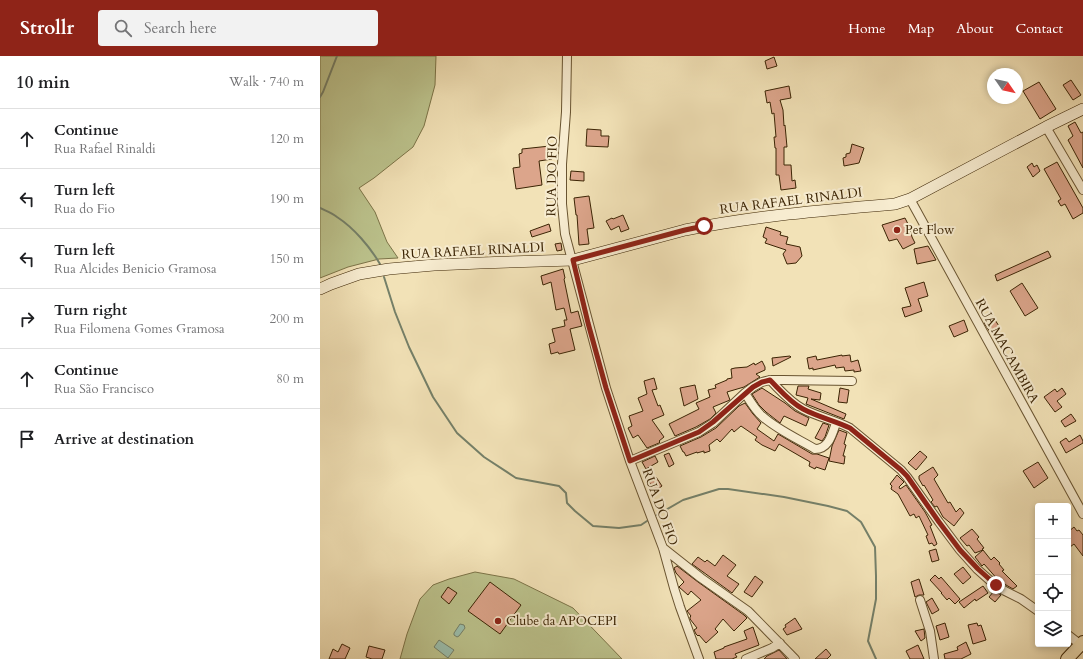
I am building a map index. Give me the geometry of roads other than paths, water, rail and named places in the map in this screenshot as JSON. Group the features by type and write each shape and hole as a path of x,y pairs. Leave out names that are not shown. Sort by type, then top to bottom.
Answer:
{"main road":[{"path":"1067,659 1082,643"}],"street":[{"name":"RUA DO FIO","path":"567,56 566,127 562,164 562,204 565,234 606,388 630,461 663,548 678,601 699,659"},
{"name":"RUA RAFAEL RINALDI","path":"320,289 359,274 389,269 434,265 573,260 704,226 766,217 895,204 910,199 1046,127 1082,111"},
{"path":"1046,127 1083,190"},
{"name":"RUA MACAMBIRA","path":"910,199 1083,514"},
{"path":"630,461 699,432 713,422 745,393 762,382 770,380 852,381"},
{"path":"770,380 795,404 805,410 850,428 901,470 913,484 960,550 987,578 1005,591 1022,599 1037,611"},
{"path":"745,393 762,417 815,449 820,449 827,444 836,423"},
{"path":"663,548 701,578 748,611 795,659"},
{"path":"920,600 930,631 934,659"},
{"path":"1071,637 1082,643"},
{"path":"746,659 780,643"}],"waterway":[{"path":"320,97 337,56"},
{"path":"320,208 343,221 355,232 380,264"},
{"path":"384,277 395,312 409,347 433,397 457,433 484,457 516,478 559,486 566,493 567,503 593,526 619,528 641,525 647,521"},
{"path":"657,515 683,500 719,489 784,497 847,511 861,522 875,547 876,599 868,641 876,659"}],"place":[{"name":"Pet Flow","path":"897,230"},
{"name":"Clube da APOCEPI","path":"498,621"}]}
